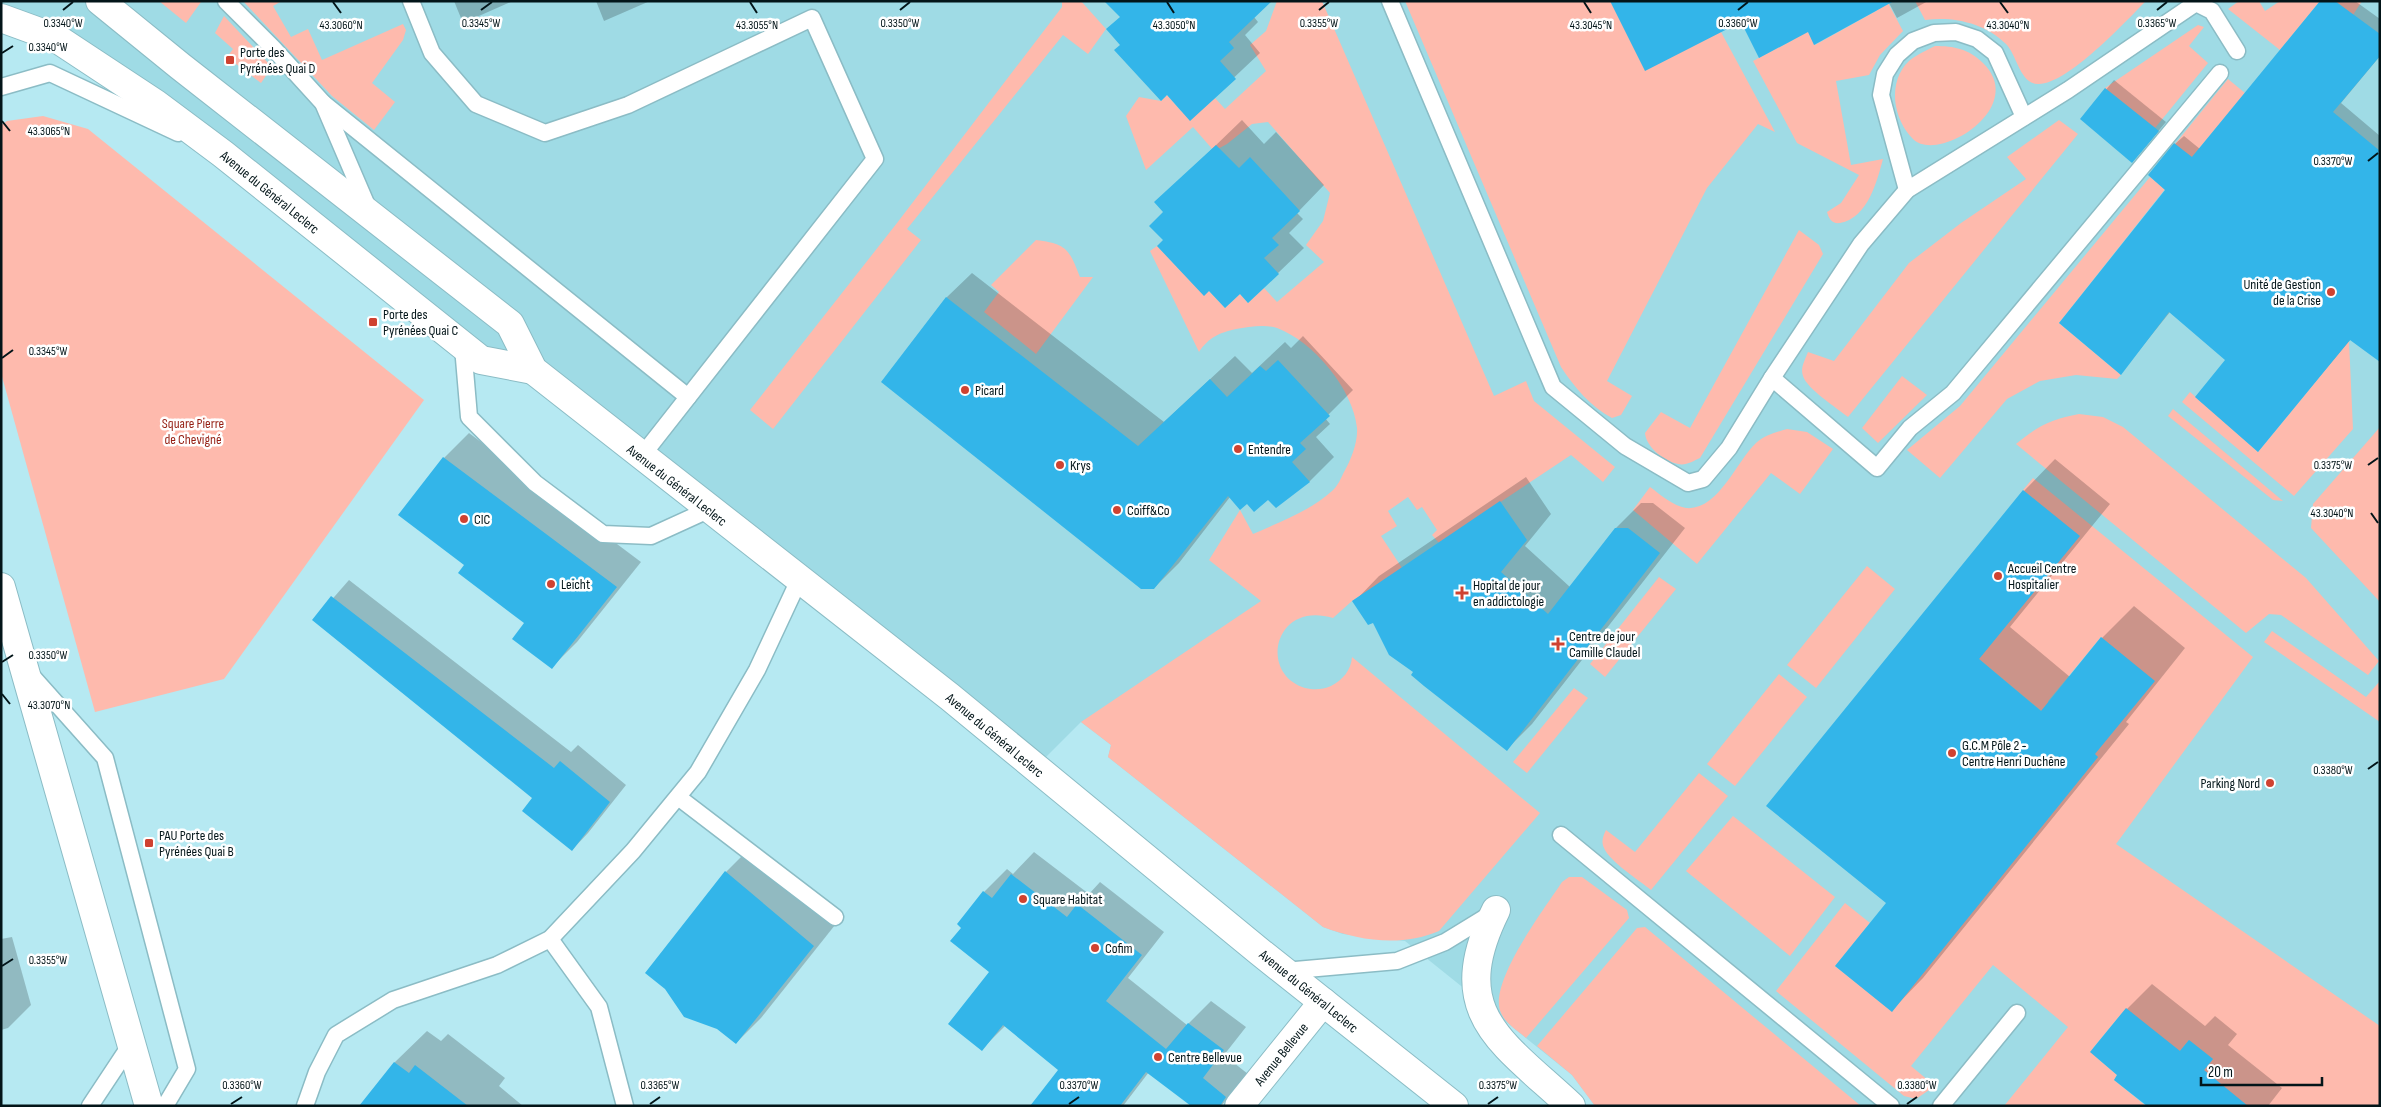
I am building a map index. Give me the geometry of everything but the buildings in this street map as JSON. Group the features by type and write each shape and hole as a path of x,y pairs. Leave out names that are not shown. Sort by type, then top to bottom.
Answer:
{"main road":[{"name":"Avenue du Général Leclerc","path":"100,1 510,324 533,370 708,510 950,697 1284,971 1454,1106"},
{"name":"Avenue du Général Leclerc","path":"1,18 56,38 156,104 223,154 481,360 533,370"},
{"path":"1,587 149,1106"},
{"path":"1496,910 1484,936 1478,959 1475,978 1477,999 1498,1039 1571,1106"},
{"name":"Avenue Bellevue","path":"1239,1106 1323,1002"}],"lane":[{"path":"226,1 273,48 323,103 688,397"},
{"path":"411,1 432,53 476,104 545,133 628,105 812,18 874,159 641,456"},
{"path":"1390,1 1553,387 1625,446 1688,483 1702,479 1730,448 1772,378 1861,244 1907,190 2068,90 2197,2 2212,11 2237,51"},
{"path":"1907,190 1881,94 1885,74 1897,55 1913,41 1934,33 1956,32 1977,40 1995,53 2024,117"},
{"path":"1,87 50,72 223,154"},
{"path":"1772,378 1877,468 1910,428 1953,393 2220,73"},
{"path":"323,103 372,217"},
{"path":"463,347 469,417 535,483 603,534 650,536 708,510"},
{"path":"305,1106 317,1072 336,1035 393,1000 497,965 550,939 633,851 698,772 758,670 800,580"},
{"path":"24,668 105,758 187,1069 165,1106"},
{"path":"678,797 834,917"},
{"path":"1560,835 1891,1106"},
{"path":"1284,971 1397,961 1445,942 1496,910"},
{"path":"550,939 599,1007 626,1106"},
{"path":"1941,1106 2017,1013"},
{"path":"90,1106 131,1044"}],"shaded area":[{"path":"1,1 2380,1 2380,1106 1595,1106 1572,1075 1405,941 1343,934 1323,927 1108,757 1111,745 1081,722 1035,768 533,370 481,360 223,154 1,18"}],"green space":[{"path":"159,1 200,1 201,2 186,23"},
{"path":"243,1 282,1 273,6 291,37 308,29 322,60 403,24 406,30 403,40 372,83 395,102 374,130 332,96"},
{"path":"1062,1 1081,1 1106,29 1088,54 1063,35 907,229 921,240 773,429 750,410 897,223 1062,7"},
{"path":"1277,1 1322,1 1494,396 1526,381 1534,401 1615,467 1603,482 1571,455 1439,543 1432,535 1437,530 1422,507 1417,510 1408,497 1388,511 1397,526 1381,536 1402,568 1352,601 1333,618 1313,615 1297,619 1286,629 1279,641 1278,655 1281,669 1290,680 1305,688 1321,689 1335,684 1343,678 1352,657 1540,813 1439,931 1410,939 1366,939 1323,927 1108,757 1111,745 1081,722 1261,601 1209,560 1240,510 1253,534 1294,516 1323,498 1338,484 1355,445 1357,428 1354,413 1340,383 1318,356 1291,335 1277,328 1267,326 1236,329 1215,336 1199,352 1150,251 1157,246 1204,295 1209,291 1225,308 1240,294 1248,303 1264,288 1277,302 1324,262 1306,245 1323,221 1330,193 1268,122 1252,124 1227,144 1214,151 1193,127 1146,170 1126,116 1139,97 1161,101 1167,95 1181,111 1195,99 1204,108 1215,98 1225,109 1266,71 1250,45 1266,31"},
{"path":"1405,1 1610,1 1721,32 1775,132 1758,124 1707,188 1607,381 1632,396 1621,415 1612,418 1597,408 1577,389 1561,367"},
{"path":"1887,1 1903,31 1880,55 1869,75 1836,81 1851,165 1883,159 1870,197 1858,214 1850,220 1835,223 1830,219 1827,212 1841,203 1859,175 1797,143 1753,61 1793,40 1805,26 1815,45 1876,11"},
{"path":"1915,1 2146,1 2110,37 2079,64 2050,82 2038,84 2032,83 2027,79 2019,68 2010,49 1998,37 1979,26 1957,20 1925,20"},
{"path":"2239,1 2259,1 2265,11 2280,1 2320,1 2280,50 2228,9"},
{"path":"2335,1 2362,1 2353,15"},
{"path":"224,16 272,67 261,83 227,57 233,49 215,33"},
{"path":"2198,25 2204,27 2189,46 2208,63 2155,128 2105,88"},
{"path":"1935,46 1961,49 1978,58 1994,80 1995,97 1987,113 1974,127 1958,138 1941,144 1925,145 1913,139 1906,131 1897,111 1895,90 1902,70 1909,61"},
{"path":"2228,79 2245,93 2191,158 2175,144"},
{"name":"Square Pierre de Chevigné","path":"43,116 88,129 424,400 224,679 95,712 1,373 1,125 7,121"},
{"path":"2059,120 2078,134 1848,417 1810,387 1802,373 1803,364 1808,352 1834,361 1909,263 1961,223 2026,179 2007,157"},
{"path":"2150,177 2165,189 2059,323 2121,375 2117,379 2076,375 2040,381 2007,399 1940,478 1907,450 1960,406"},
{"path":"1799,230 1819,245 1823,254 1700,458 1684,464 1667,460 1652,448 1645,433 1661,412 1690,428"},
{"path":"1036,240 1066,249 1080,277 1093,277 1036,354 984,312 999,292 991,285"},
{"path":"2349,341 2353,429 2294,496 2182,402 2190,392 2258,452"},
{"path":"1902,376 1927,395 1878,443 1862,428"},
{"path":"2173,409 2283,501 2273,500 2168,416"},
{"path":"2079,414 2103,417 2123,427 2306,578 2379,661 2368,675 2281,615 2269,614 2246,633 2016,444 2045,424"},
{"path":"2380,427 2380,602 2311,528 2313,504"},
{"path":"1787,429 1807,432 1833,449 1800,494 1771,473 1697,564 1633,510 1650,487 1667,500 1681,507 1697,507 1708,502 1726,484 1756,443 1767,436"},
{"path":"2033,478 2253,657 2116,844 2380,1026 2380,1106 2248,1106 2197,1078 2213,1059 2189,1040 2173,1059 2131,1012 2122,1013 2093,1048 2095,1056 2117,1075 2114,1080 2146,1106 2004,1106 2068,1027 1993,965 1911,1066 1935,1086 1916,1099 1904,1096 1776,991 1845,903 1870,923 1835,966 1892,1011 2098,757 2086,747 2154,681 2101,637 2048,701 2050,718 1979,659 2079,536 2023,490"},
{"path":"1867,566 1895,589 1816,688 1787,665"},
{"path":"1659,577 1676,589 1605,677 1590,664"},
{"path":"2272,631 2366,697 2380,681 2380,722 2264,642"},
{"path":"1779,674 1807,697 1735,786 1707,764"},
{"path":"1574,688 1588,698 1527,773 1513,762"},
{"path":"1699,773 1728,796 1651,890 1612,859 1604,848 1604,834 1606,830 1635,852"},
{"path":"1733,816 1835,897 1790,956 1686,871"},
{"path":"1569,877 1582,877 1627,910 1629,918 1526,1038 1509,1024 1501,1013 1499,1000 1502,984 1520,946 1562,882"},
{"path":"1645,927 1861,1106 1595,1106 1572,1075 1537,1046 1637,928"}],"place":[{"name":"Porte des Pyrénées Quai D","path":"230,60"},
{"name":"Unité de Gestion de la Crise","path":"2331,292"},
{"name":"Porte des Pyrénées Quai C","path":"373,322"},
{"name":"Picard","path":"965,390"},
{"name":"Entendre","path":"1238,449"},
{"name":"Krys","path":"1060,465"},
{"name":"Coiff&Co","path":"1117,510"},
{"name":"CIC","path":"464,519"},
{"name":"Accueil Centre Hospitalier","path":"1998,576"},
{"name":"Leicht","path":"551,584"},
{"name":"Hopital de jour en addictologie","path":"1462,593"},
{"name":"Centre de jour Camille Claudel","path":"1558,644"},
{"name":"G.C.M Pôle 2 - Centre Henri Duchêne","path":"1952,753"},
{"name":"Parking Nord","path":"2270,783"},
{"name":"PAU Porte des Pyrénées Quai B","path":"149,843"},
{"name":"Square Habitat","path":"1023,899"},
{"name":"Cofim","path":"1095,948"},
{"name":"Centre Bellevue","path":"1158,1057"}]}
